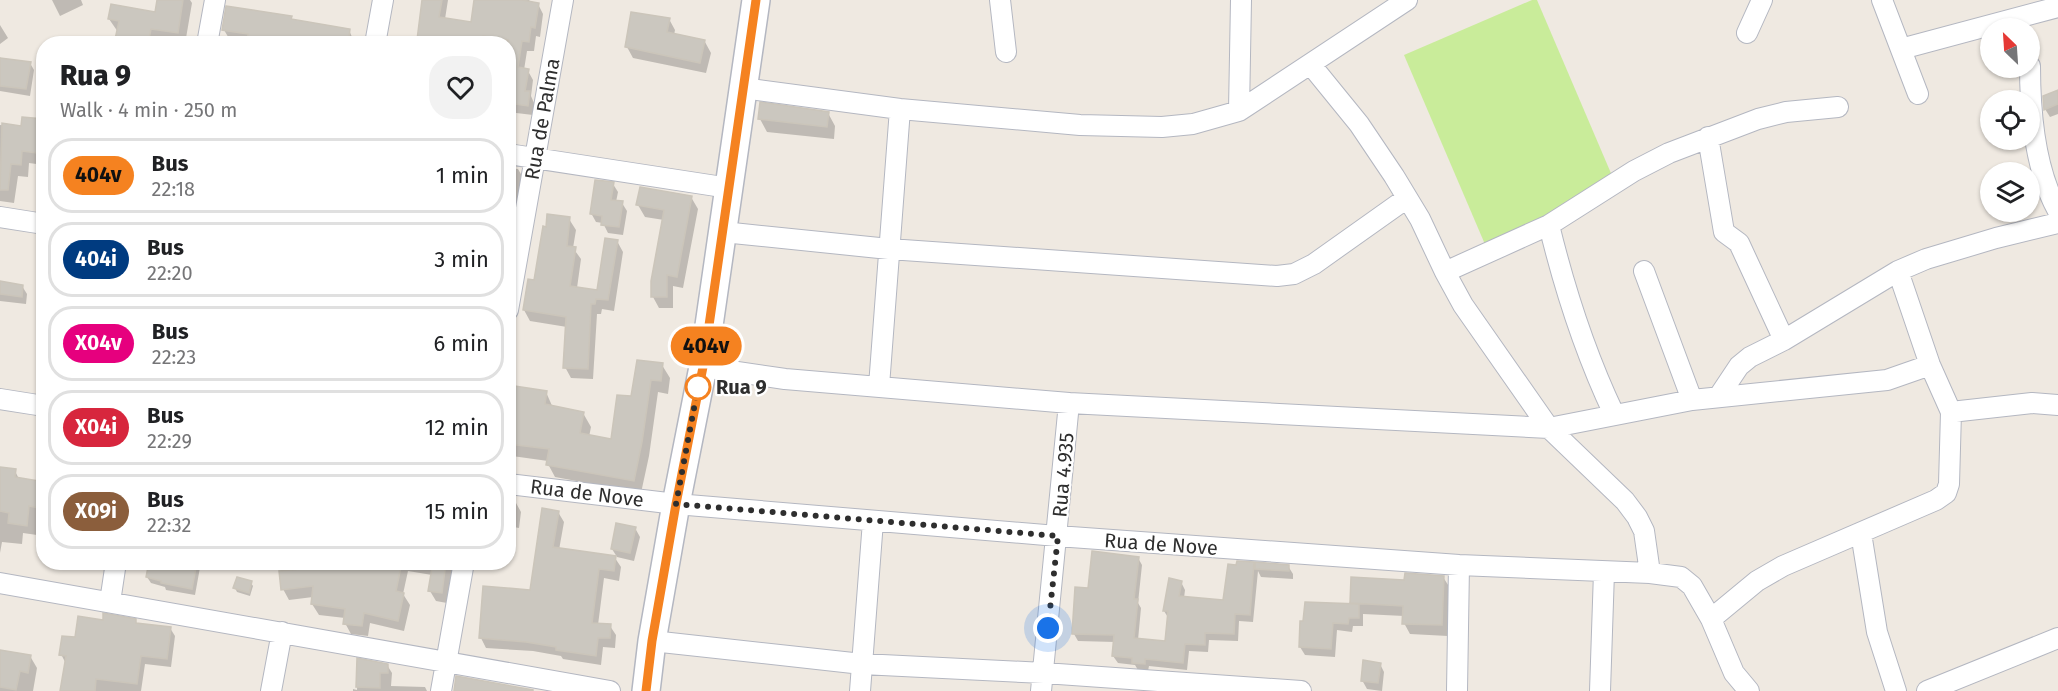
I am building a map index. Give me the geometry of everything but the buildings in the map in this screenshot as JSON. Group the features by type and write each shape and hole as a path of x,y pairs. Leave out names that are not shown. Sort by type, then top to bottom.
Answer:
{"main road":[{"path":"646,691 652,641 676,504 703,367 756,0"}],"street":[{"path":"208,36 215,0"},
{"path":"376,36 383,0"},
{"name":"Rua de Palma","path":"516,263 563,0"},
{"path":"1000,0 1006,51"},
{"path":"1239,111 1241,0"},
{"path":"743,88 900,109 1080,125 1193,124 1239,111 1407,0"},
{"path":"1747,33 1762,0"},
{"path":"1882,0 1918,94"},
{"path":"2035,18 2058,7"},
{"path":"1901,49 1980,32"},
{"path":"1311,65 1359,124 1424,226 1463,305 1549,428 1625,501 1637,517 1644,531 1650,573"},
{"path":"2030,78 2030,107 2034,136 2044,174 2058,211"},
{"path":"1445,272 1549,225 1634,171 1708,137 1777,114 1838,107"},
{"path":"879,386 900,109"},
{"path":"1708,137 1724,232 1739,243 1785,340"},
{"path":"516,155 729,188"},
{"path":"723,232 889,249 1277,276 1294,274 1314,264 1407,198"},
{"path":"0,217 36,223"},
{"path":"1719,396 1739,366 1750,357 1785,340 1898,270 1996,238 2058,224"},
{"path":"1549,225 1579,331 1614,414"},
{"path":"1711,619 1757,581 1783,566 1936,500 1946,493 1949,484 1951,412 1930,364 1898,270"},
{"path":"1644,271 1692,400"},
{"path":"703,367 785,379 1069,403 1549,428 1719,396 1887,380 1930,364"},
{"path":"0,399 36,405"},
{"name":"Rua 4.935","path":"1042,682 1058,536 1069,403"},
{"path":"1951,412 2032,403 2058,405"},
{"name":"Rua de Nove","path":"516,485 676,504 1058,536 1459,565 1650,573 1681,577 1692,586 1711,619 1727,662 1749,691"},
{"path":"860,691 873,521"},
{"path":"1861,533 1877,632 1896,691"},
{"path":"1457,691 1459,565"},
{"path":"110,602 115,570"},
{"path":"441,691 463,570"},
{"path":"1600,691 1604,572"},
{"path":"0,583 610,691"},
{"path":"271,691 282,632"},
{"path":"1927,691 2058,638"},
{"path":"652,641 1042,682 1302,691"}],"green space":[{"path":"1532,0 1537,0 1619,192 1487,249 1404,55"}],"bus line":[{"name":"404v","path":"646,691 652,641 676,504 703,367 756,0"}],"place":[{"name":"Rua 9","path":"698,387"}],"route":[{"path":"698,387 676,504 1058,536 1048,628"}]}
